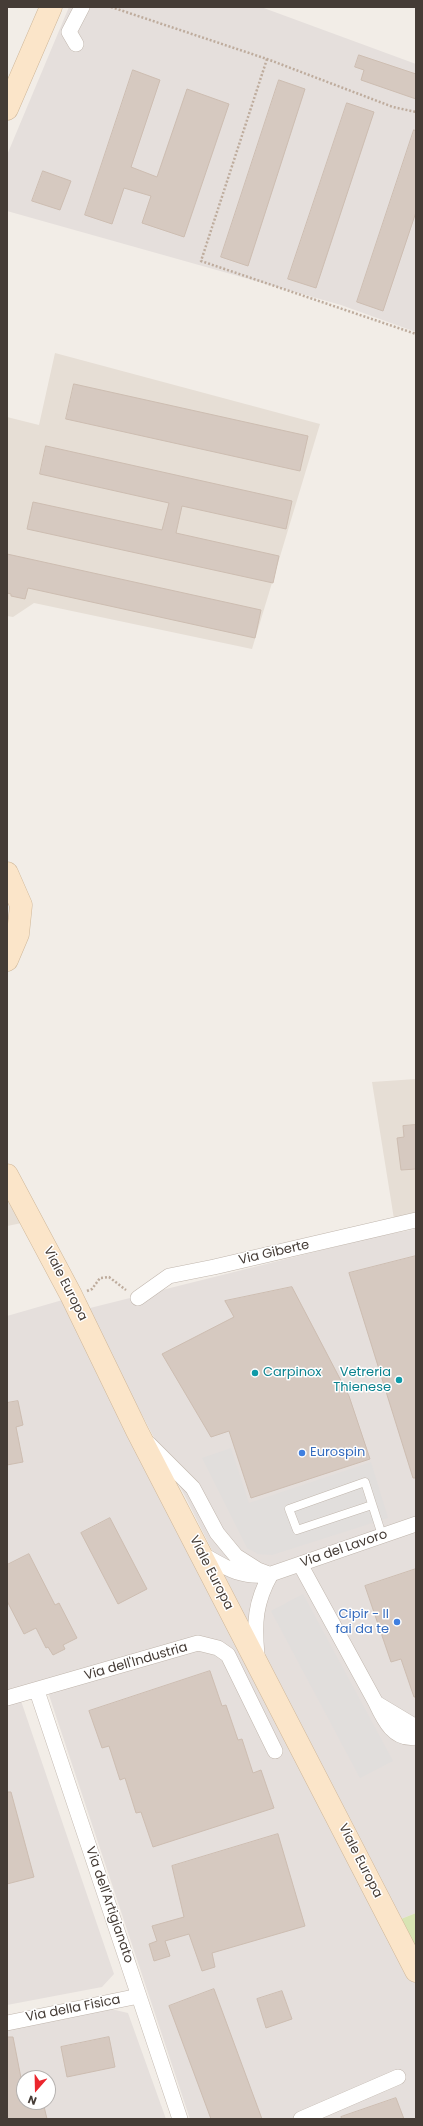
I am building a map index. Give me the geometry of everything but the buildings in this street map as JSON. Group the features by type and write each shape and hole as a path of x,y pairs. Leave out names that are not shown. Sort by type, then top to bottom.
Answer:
{"main road":[{"path":"7,109 51,7"},
{"path":"7,873 21,905 18,934 8,963"},
{"name":"Viale Europa","path":"7,1175 71,1295 137,1431 202,1554 416,1971"}],"street":[{"path":"76,44 69,32 82,7"},
{"name":"Via Giberte","path":"138,1298 169,1276 222,1266 416,1220"},
{"path":"137,1431 193,1488 217,1533 236,1556 258,1570 271,1574 261,1591 257,1603 255,1633 257,1663"},
{"name":"Via del Lavoro","path":"202,1554 231,1571 257,1577 271,1574 416,1524"},
{"path":"300,1564 376,1703 384,1721 400,1736 409,1738 416,1737"},
{"name":"Via dell'Industria","path":"7,1698 37,1691 198,1643 218,1648 228,1655 275,1752"},
{"name":"Via dell'Artigianato","path":"37,1691 180,2119"},
{"path":"376,1703 411,1724 416,1730"},
{"name":"Via della Fisica","path":"7,2023 139,1996"},
{"path":"301,2119 398,2077"}],"lane":[{"path":"372,1505 297,1530 289,1510 365,1482 382,1535"}],"path":[{"path":"111,7 267,59 393,107 416,112"},
{"path":"267,59 201,261 416,334"},
{"path":"71,1295 92,1289 100,1278 109,1277 138,1298"}],"shaded area":[{"path":"69,7 261,7 416,64 416,332 341,305 7,211 7,155"},
{"path":"55,353 320,424 252,649 34,603 13,617 7,616 7,417 39,425"},
{"path":"416,1079 416,1215 394,1219 372,1082"},
{"path":"7,1180 27,1222 7,1226"},
{"path":"416,1229 416,1913 396,1921 187,1500 86,1309 374,1237"},
{"path":"66,1299 366,1894 416,1985 416,2119 190,2119 47,1689 19,1695 114,1974 102,1987 7,2005 7,1316"},
{"path":"231,1448 249,1503 371,1462 388,1518 272,1555 258,1554 247,1548 202,1458"},
{"path":"303,1594 393,1761 360,1778 271,1611"},
{"path":"111,2009 128,2013 166,2119 7,2119 7,2028"}],"green space":[{"path":"416,1913 416,1957 396,1921"}],"place":[{"name":"Carpinox","path":"255,1373"},
{"name":"Vetreria Thienese","path":"399,1380"},
{"name":"Eurospin","path":"302,1453"},
{"name":"Cipir - Il fai da te","path":"397,1622"}]}
